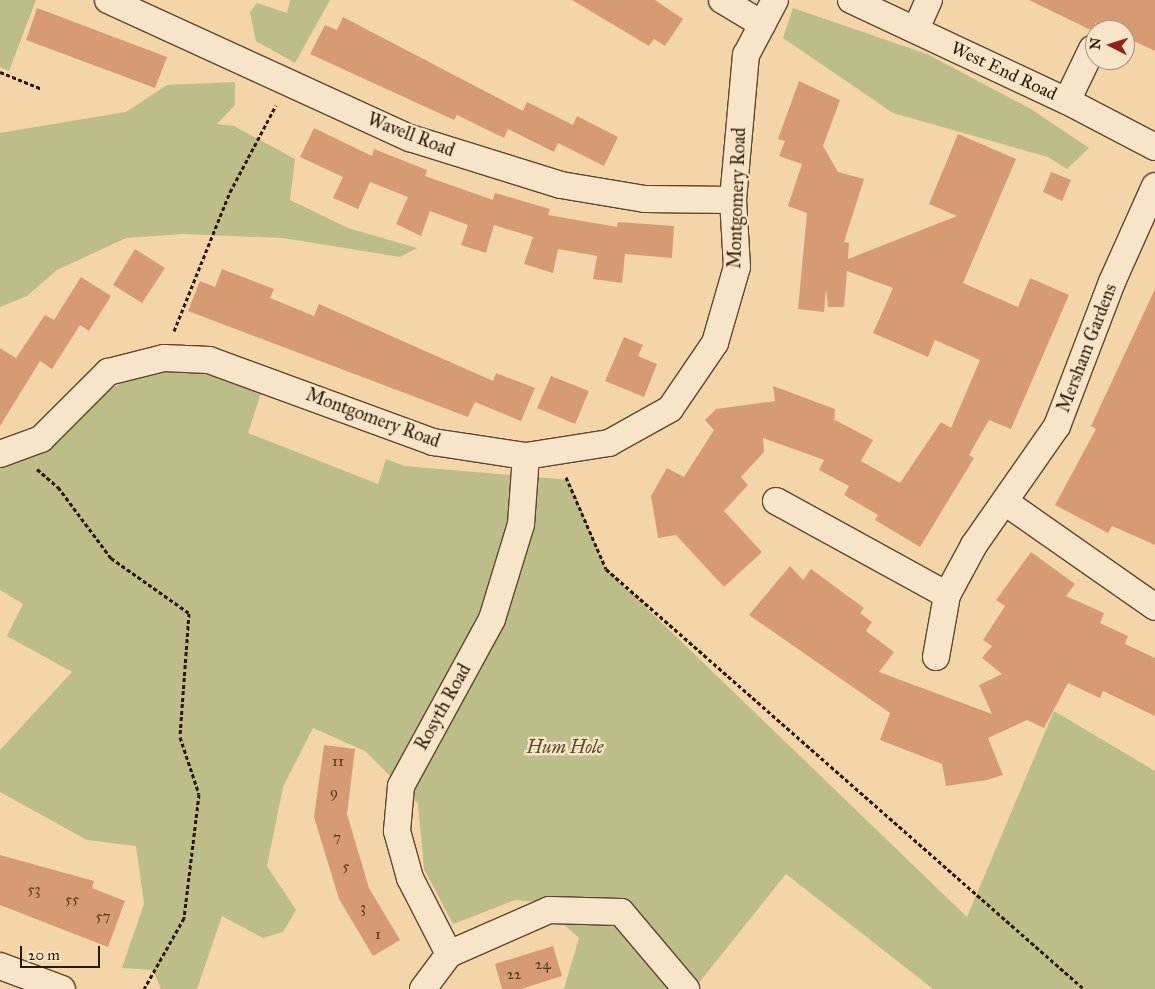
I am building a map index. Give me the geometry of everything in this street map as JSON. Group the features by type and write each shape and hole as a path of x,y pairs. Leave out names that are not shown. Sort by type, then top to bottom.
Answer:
{"street":[{"name":"Wavell Road","path":"108,0 410,138 561,185 646,199 733,200"},
{"path":"722,0 762,24"},
{"name":"Montgomery Road","path":"6,451 41,439 108,372 168,358 209,360 433,442 526,456 609,443 670,409 715,343 737,267 733,200 746,55 775,0"},
{"name":"West End Road","path":"851,0 1067,101 1155,147"},
{"path":"916,29 929,0"},
{"path":"1067,101 1085,64"},
{"name":"Mersham Gardens","path":"936,657 948,595 974,544 1057,426 1148,223 1155,186"},
{"name":"Rosyth Road","path":"449,954 410,878 397,831 401,786 492,619 521,524 526,456"},
{"path":"776,501 948,595"},
{"path":"1005,502 1155,608"},
{"path":"423,989 449,954 548,910 621,912 686,989"},
{"path":"0,966 62,989"}],"path":[{"path":"0,72 42,89"},
{"path":"168,358 174,330 230,192 287,82"},
{"path":"6,451 58,487 111,558 189,613 180,737 199,794 184,918 144,989"},
{"path":"555,452 606,569 1084,989"}],"green space":[{"path":"0,0 36,0 9,71 0,67"},
{"path":"290,0 330,0 295,63 256,41 250,12 257,3 287,13"},
{"path":"793,8 927,54 1031,109 1089,148 1067,169 1048,157 893,113 783,38"},
{"path":"235,82 235,105 217,124 234,126 295,159 290,200 348,228 417,248 400,257 283,238 183,234 126,238 57,270 27,296 0,307 0,133 126,112 167,85"},
{"name":"Hum Hole","path":"176,363 262,390 248,433 378,484 386,459 404,466 569,480 606,569 967,917 1054,711 1155,771 1155,989 933,989 786,874 694,989 564,989 579,938 538,902 515,900 453,924 424,869 418,804 365,751 313,728 283,787 267,866 296,910 283,932 263,938 222,916 197,989 161,989 153,970 122,968 144,904 136,846 87,840 0,792 0,750 72,672 7,636 23,604 0,590 0,467 53,445 107,391 136,375"}],"building":[{"path":"572,0 655,0 683,19 665,46 654,39 649,46"},
{"path":"1029,0 1155,0 1155,51 1135,42 1135,20 1085,20 1085,27"},
{"path":"37,8 167,57 155,88 26,40"},
{"path":"343,17 523,111 527,102 573,125 577,116 618,137 604,166 558,143 554,152 508,129 504,138 457,115 454,120 310,54 325,25 337,30"},
{"path":"799,81 840,100 823,146 838,172 864,179 844,242 849,243 848,259 957,216 929,204 958,134 1016,159 963,283 1018,307 1030,278 1069,295 1011,429 989,420 969,455 974,458 920,547 875,520 878,515 844,495 849,486 819,470 824,460 763,438 764,452 741,477 748,485 724,511 762,552 724,587 676,535 658,538 651,496 667,468 684,477 714,430 705,420 716,409 775,401 773,386 835,409 834,424 835,420 873,440 861,461 900,483 941,422 951,428 980,360 935,340 928,357 873,333 893,288 847,271 844,307 828,307 826,288 824,312 798,309 807,213 788,206 802,164 779,156 785,141 778,139"},
{"path":"314,128 372,156 374,149 427,170 425,176 493,200 495,193 550,209 548,215 617,227 618,222 674,226 672,258 625,254 622,283 593,279 597,256 558,249 553,273 524,264 533,237 494,225 486,253 461,245 468,225 430,211 421,236 396,224 408,197 370,182 358,209 333,198 343,177 300,157"},
{"path":"1051,172 1071,180 1062,201 1043,192"},
{"path":"135,249 165,268 142,303 113,285"},
{"path":"222,269 274,289 270,298 314,316 319,304 493,381 496,373 535,388 521,421 475,402 468,417 188,311 200,281 215,287"},
{"path":"81,277 111,296 89,331 80,325 52,369 40,361 0,426 0,348 16,358 45,315 54,320"},
{"path":"1155,289 1155,545 1112,526 1108,533 1055,505 1096,429 1091,426"},
{"path":"624,337 643,345 638,356 657,364 644,397 605,381"},
{"path":"551,376 589,391 575,424 537,408"},
{"path":"1031,552 1075,584 1066,596 1104,613 1100,623 1128,636 1125,644 1155,658 1155,716 1103,691 1100,698 1068,683 1044,728 1027,720 988,738 1003,775 987,780 946,786 942,764 880,740 890,713 749,615 790,566 803,580 811,569 864,608 860,613 872,622 866,631 894,652 879,672 992,714 979,685 1002,674 982,658 992,646 983,640 1005,606 996,600"},
{"path":"324,745 355,749 347,814 369,888 400,940 373,956 339,899 314,817"},
{"path":"0,855 94,881 92,888 125,901 108,947 0,905"},
{"path":"553,946 562,976 521,989 502,989 495,964"}]}
